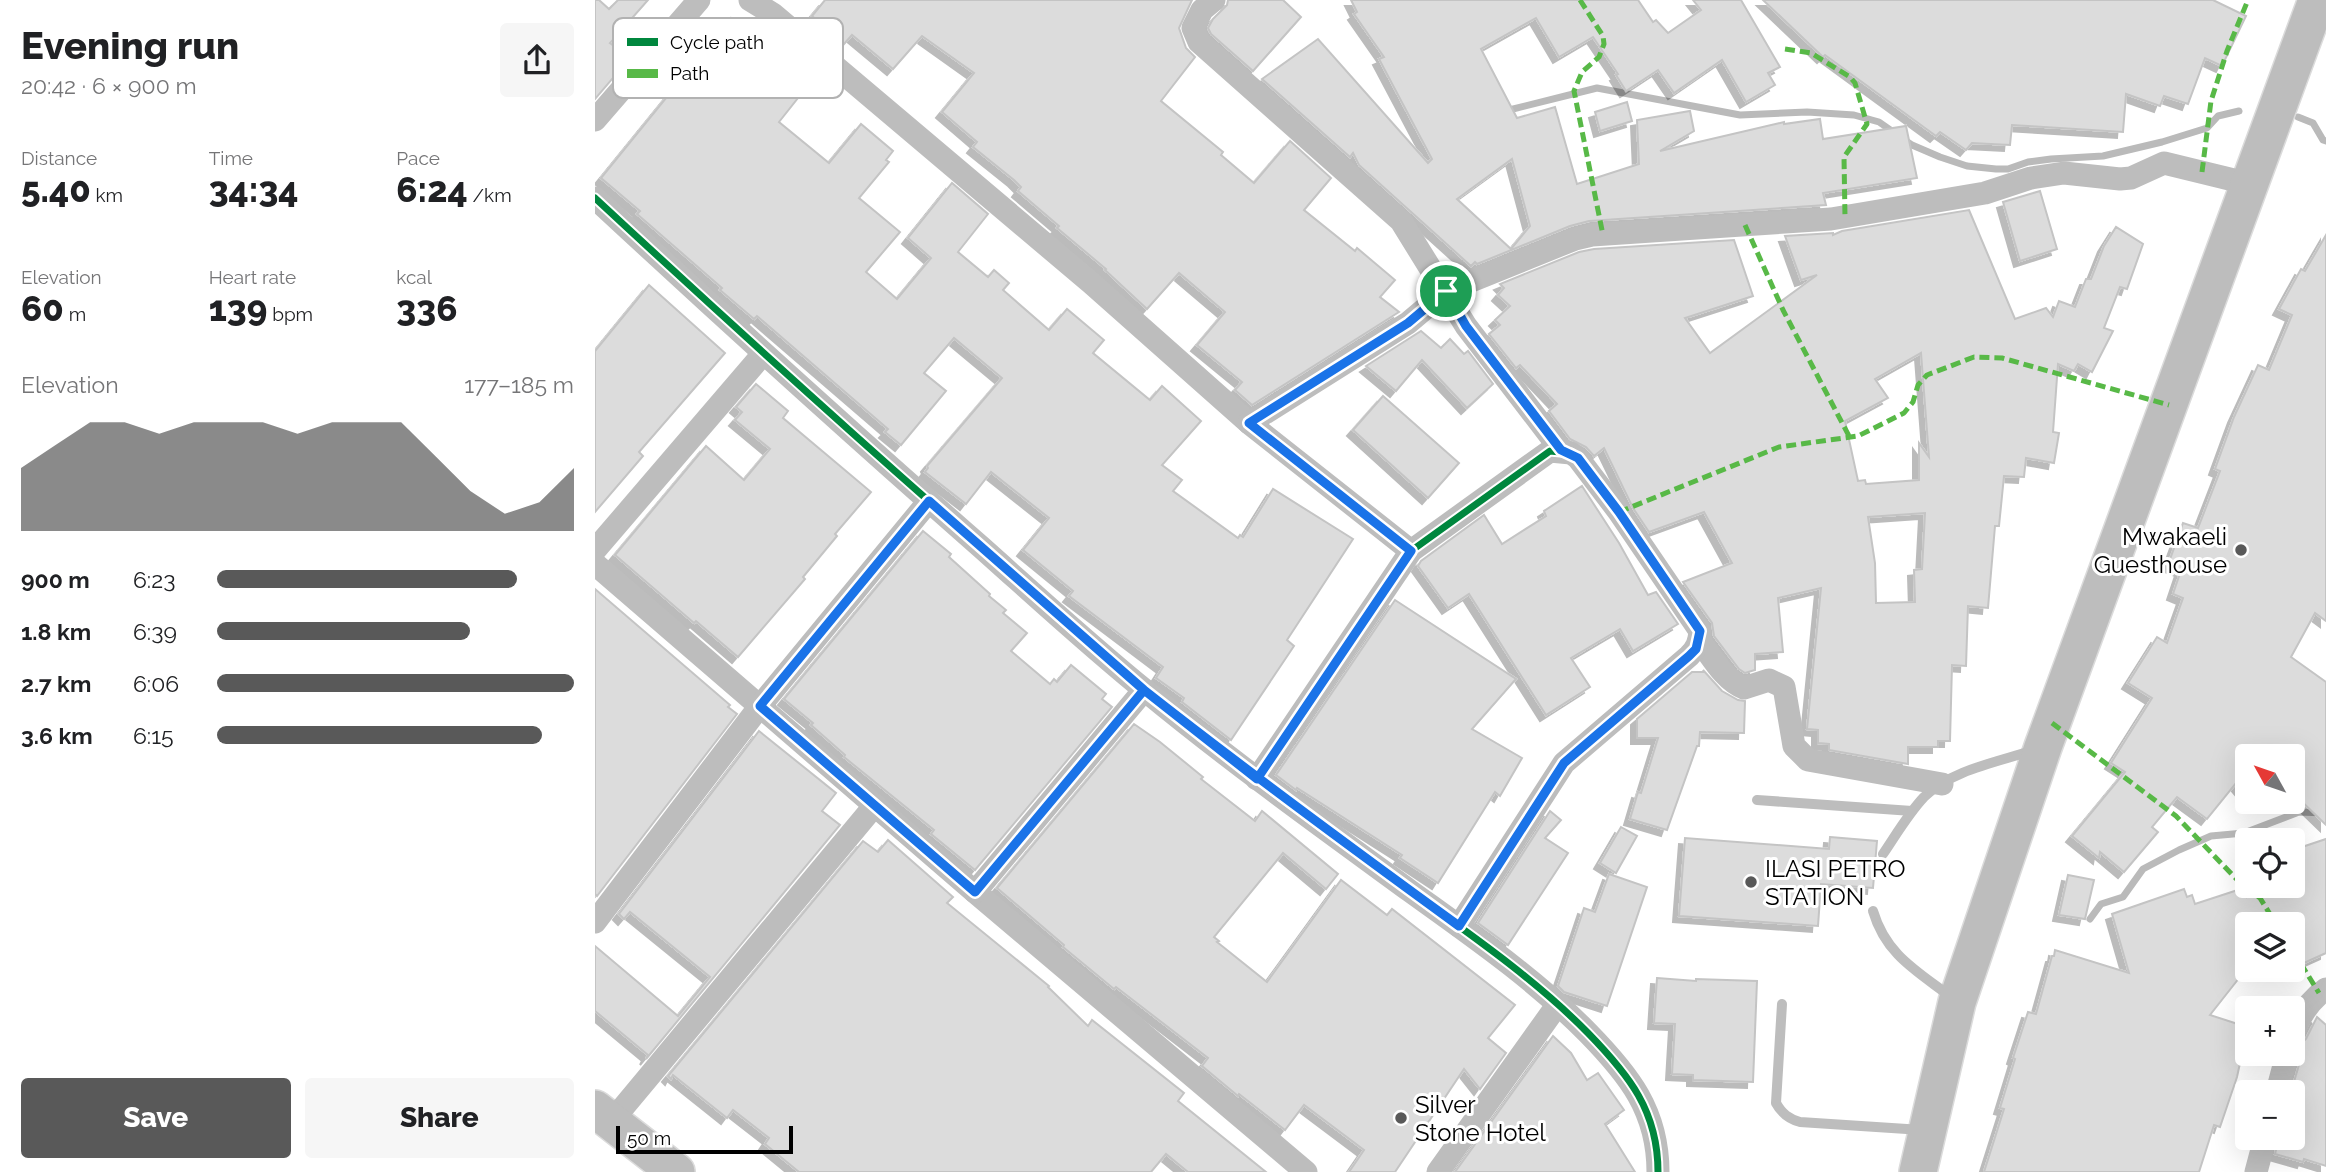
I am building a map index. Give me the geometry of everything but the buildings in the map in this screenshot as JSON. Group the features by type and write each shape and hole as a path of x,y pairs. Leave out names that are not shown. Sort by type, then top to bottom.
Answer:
{"highway":[{"path":"1918,1172 1957,1002 2043,747 2317,0"},
{"path":"603,1115 676,1172"}],"street":[{"path":"683,18 699,0"},
{"path":"750,0 779,18"},
{"path":"1214,0 1196,19 1193,28 1199,42 1401,220 1466,326 1561,450 1578,458 1619,512 1700,631 1696,649 1689,656 1564,763 1459,926"},
{"path":"843,72 1090,282 1249,423 1411,551"},
{"path":"595,120 614,98"},
{"path":"1249,423 1408,323 1446,291 1575,239 1592,235 1831,219 1985,193 2031,178 2064,173 2131,178 2164,163 2250,184"},
{"path":"595,198 763,354 1144,690 1257,779 1459,926 1558,1004 1590,1035 1634,1085 1655,1135 1658,1172"},
{"path":"595,550 763,354"},
{"path":"1257,779 1411,551 1550,451 1561,450"},
{"path":"595,922 760,706 929,501"},
{"path":"595,564 975,892 1306,1172"},
{"path":"1699,640 1726,676 1738,686 1744,688 1769,680 1784,687 1794,746 1808,760 1942,783"},
{"path":"975,892 1144,690"},
{"path":"603,1115 875,805"},
{"path":"2305,1010 2326,989"},
{"path":"1438,1172 1558,1004"},
{"path":"2256,1172 2262,1150"}],"lane":[{"path":"1883,854 1912,811 1926,795 1942,783 2043,747"},
{"path":"1758,800 1912,811"},
{"path":"1873,911 1879,931 1889,945 1906,963 1957,1002"},
{"path":"1782,1004 1776,1104 1789,1119 1800,1122 1928,1130"}],"waterway":[{"path":"1505,111 1597,88 1740,115 1807,112 1854,115 1879,122 1912,145 1940,157 1967,166 1996,169 2008,169 2028,162 2051,159 2103,156 2162,142 2207,128 2218,116 2239,111"},
{"path":"2298,117 2313,123 2326,141"},
{"path":"2090,919 2101,904 2123,897 2143,869 2179,850 2211,836 2244,833 2299,812 2326,813"}],"marked path":[{"path":"1580,0 1603,36 1604,44 1599,57 1582,72 1574,91 1603,235"},
{"path":"2202,172 2211,101 2227,51 2248,0"},
{"path":"1785,49 1811,53 1850,77 1855,83 1867,124 1844,157 1845,217"},
{"path":"1745,225 1783,310 1849,436"},
{"path":"1619,512 1779,447 1858,436 1904,413 1913,402 1918,385 1927,375 1974,357 2002,358 2169,405"},
{"path":"2052,723 2176,816 2245,888 2260,898 2269,912"},
{"path":"2305,970 2319,993"}],"cycle path":[{"path":"595,198 835,418 1126,675 1244,769 1502,958 1568,1013 1616,1064 1638,1095 1653,1130 1658,1172"},
{"path":"1257,779 1411,551 1550,451 1571,453 1578,458 1619,512 1700,631 1698,642 1689,656 1564,763 1459,926"}],"place":[{"name":"Mwakaeli Guesthouse","path":"2241,550"},
{"name":"ILASI PETRO STATION","path":"1751,882"},
{"name":"Silver Stone Hotel","path":"1401,1118"}],"route":[{"path":"1446,291 1408,323 1249,423 1340,498 1411,551 1257,779 1144,690 929,501 760,706 975,892 1144,690 1201,735 1257,779 1459,926 1564,763 1689,656 1696,649 1700,631 1619,512 1578,458 1561,450 1466,326 1446,291"}]}
